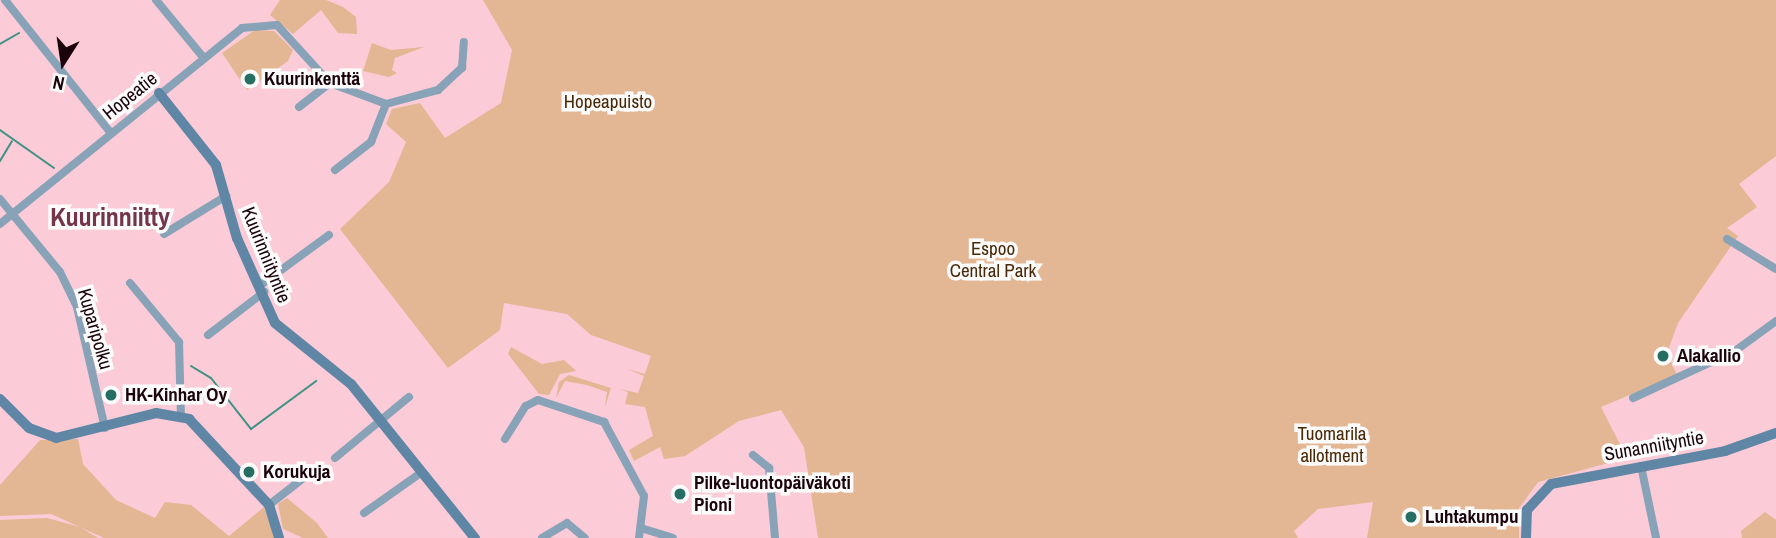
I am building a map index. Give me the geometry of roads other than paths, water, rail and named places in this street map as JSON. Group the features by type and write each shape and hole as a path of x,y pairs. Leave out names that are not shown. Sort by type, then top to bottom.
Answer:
{"street":[{"path":"5,0 110,132"},
{"path":"156,0 203,57"},
{"name":"Hopeatie","path":"0,224 203,57 255,23 277,26 330,83"},
{"path":"299,107 330,83 386,104 439,90 462,68 464,42"},
{"name":"Kuurinniityntie","path":"159,93 211,155 237,238 282,331 338,371 475,538"},
{"path":"335,170 371,142 386,104"},
{"path":"164,234 226,196"},
{"name":"Kuparipolku","path":"0,199 60,272 77,307 105,428"},
{"path":"208,335 328,235"},
{"path":"1727,239 1774,268 1776,258"},
{"path":"130,283 179,342 181,416"},
{"path":"1633,398 1735,351 1776,321"},
{"path":"335,458 409,397"},
{"path":"0,399 40,434 61,437 156,413 181,416 210,437 269,505 279,538"},
{"path":"505,439 526,406 538,400 604,422 644,496 644,529 639,538"},
{"name":"Sunanniityntie","path":"1526,538 1527,510 1539,492 1561,480 1725,451 1776,433"},
{"path":"753,455 769,468 775,538"},
{"path":"1641,466 1656,538"},
{"path":"365,513 422,472"},
{"path":"269,505 306,476"},
{"path":"542,538 567,523 585,538"},
{"path":"644,529 673,538"}],"waterway":[{"path":"0,44 19,33"},
{"path":"0,130 54,168"},
{"path":"0,161 12,141"},
{"path":"191,366 211,378 251,429 316,381"}],"place":[{"name":"Kuurinkenttä","path":"250,79"},
{"name":"Alakallio","path":"1663,356"},
{"name":"HK-Kinhar Oy","path":"111,395"},
{"name":"Korukuja","path":"249,472"},
{"name":"Pilke-luontopäiväkoti Pioni","path":"680,494"},
{"name":"Luhtakumpu","path":"1411,517"}],"district":[{"name":"Kuurinniitty","path":"110,217"}],"park label":[{"name":"Hopeapuisto","path":"608,102"},
{"name":"Espoo Central Park","path":"993,260"},
{"name":"Tuomarila allotment","path":"1332,445"}]}
